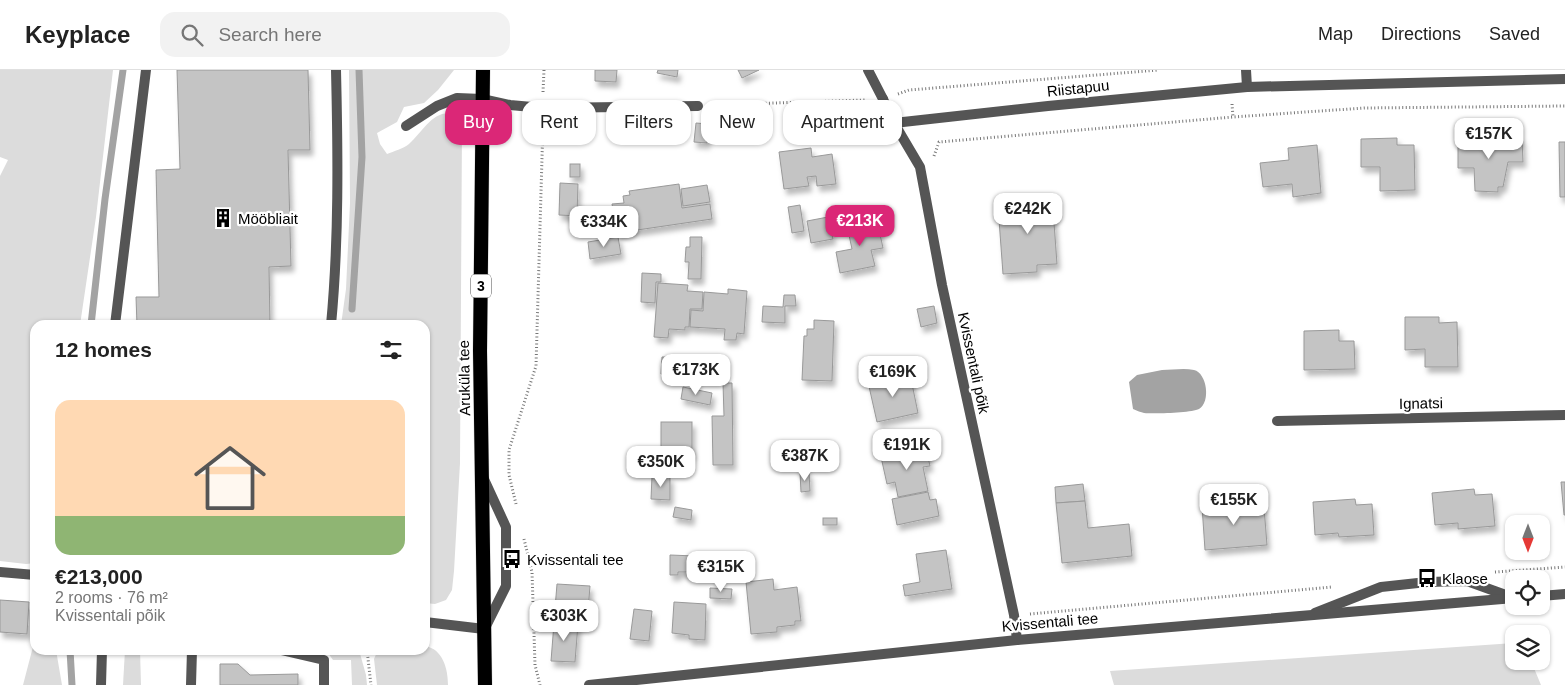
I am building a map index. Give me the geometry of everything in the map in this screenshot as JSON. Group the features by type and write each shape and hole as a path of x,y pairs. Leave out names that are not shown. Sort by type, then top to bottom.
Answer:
{"highway":[{"name":"Aruküla tee","path":"483,70 480,342 485,685"}],"street":[{"path":"116,320 146,70"},
{"path":"331,320 338,154 336,70"},
{"name":"Kvissentali põik","path":"868,70 883,99"},
{"path":"1246,70 1247,87"},
{"name":"Riistapuu","path":"902,122 1247,87 1565,79"},
{"path":"406,126 437,106 457,98 482,98 522,106"},
{"path":"596,107 698,106"},
{"name":"Kvissentali põik","path":"902,137 920,167 942,285 1014,615 1017,640"},
{"name":"Ignatsi","path":"1277,421 1565,415"},
{"path":"430,623 484,629 506,586 506,527 482,474"},
{"path":"0,572 30,575"},
{"path":"1311,615 1381,587 1427,582 1467,581 1505,595"},
{"path":"1550,595 1565,594"},
{"name":"Kvissentali tee","path":"589,685 1017,640 1505,599"},
{"path":"101,685 102,655"},
{"path":"191,685 192,655"},
{"path":"302,655 324,660 324,685"}],"path":[{"path":"543,100 544,70"},
{"path":"698,106 883,99 909,90 1158,70"},
{"path":"920,167 932,161 940,142 1364,108 1565,106"},
{"path":"517,510 509,475 508,450 536,366 542,145"},
{"path":"524,537 532,572 535,665 540,685"},
{"path":"1486,573 1565,567"},
{"path":"1014,615 1338,586"},
{"path":"368,655 371,685"}],"shaded area":[{"path":"0,70 113,70 96,217 81,320 30,320 30,564 26,564 0,561 0,176 8,160 0,157"},
{"path":"349,70 454,70 438,90 424,103 404,107 397,122 377,133 380,144 387,154 407,146 431,121 445,114 445,145 462,145 460,463 454,571 452,590 446,600 435,604 430,604 430,320 342,320 346,289 350,203"},
{"path":"1186,369 1198,372 1202,376 1206,388 1203,405 1199,409 1172,413 1144,413 1133,409 1129,382 1137,375 1162,370"},
{"path":"1505,644 1505,670 1535,670 1541,685 1114,685 1110,671"},
{"path":"431,648 440,655 443,661 448,685 377,685 374,659 376,655 430,655"},
{"path":"31,655 57,655 62,685 23,685"},
{"path":"125,655 140,655 141,685 123,685"},
{"path":"330,655 360,655 367,685 352,685 351,660 333,660"}],"building":[{"name":"Mööbliait","path":"177,70 308,70 310,150 288,150 291,266 269,267 270,320 137,320 136,297 159,297 156,170 180,169"},
{"path":"595,70 617,70 616,82 595,81"},
{"path":"658,70 678,70 677,77 657,73"},
{"path":"738,70 759,70 742,78"},
{"path":"696,123 701,123 701,143 694,142"},
{"path":"1397,138 1397,145 1414,145 1415,190 1380,191 1380,167 1361,167 1361,139"},
{"path":"1522,138 1523,162 1508,162 1503,187 1498,187 1498,192 1475,191 1474,168 1458,168 1458,139"},
{"path":"1559,142 1565,142 1565,197 1560,197"},
{"path":"1317,145 1321,193 1293,197 1292,184 1263,187 1260,163 1289,160 1288,148"},
{"path":"811,148 812,157 832,154 836,184 817,186 816,176 807,177 809,186 784,189 779,152"},
{"path":"570,164 580,164 580,177 570,177"},
{"path":"560,183 578,184 577,216 559,215"},
{"path":"679,184 682,208 710,204 712,219 617,233 612,204 624,203 623,196 630,195 629,191"},
{"path":"707,185 710,202 683,206 681,189"},
{"path":"1052,195 1057,264 1037,265 1037,272 1003,274 998,206 1024,205 1023,197"},
{"path":"800,205 804,231 792,233 788,207"},
{"path":"828,217 833,239 811,243 807,221"},
{"path":"877,220 883,248 871,250 875,266 840,273 836,252 852,249 847,226"},
{"path":"618,237 621,254 590,259 588,242"},
{"path":"690,237 702,237 701,279 688,279 689,262 685,262 686,247 690,247"},
{"path":"642,273 661,274 661,282 656,282 655,303 641,302"},
{"path":"658,283 688,285 687,291 703,292 702,309 690,309 689,327 685,327 685,330 669,329 668,338 654,337"},
{"path":"728,289 747,291 744,334 737,333 736,340 724,340 725,329 690,327 691,310 703,311 704,292 728,294"},
{"path":"784,295 795,295 796,306 785,306 785,323 762,322 763,306 783,307"},
{"path":"934,306 937,323 921,327 917,309"},
{"path":"1405,317 1439,317 1439,323 1457,322 1458,367 1425,367 1425,349 1405,350"},
{"path":"814,320 834,321 832,381 802,380 804,336 807,336 807,329 814,329"},
{"path":"1339,330 1339,341 1354,341 1355,369 1304,370 1304,331"},
{"path":"662,357 683,357 682,374 661,374"},
{"path":"910,374 918,413 877,422 868,382"},
{"path":"723,383 732,383 733,465 713,465 712,416 724,416"},
{"path":"683,387 712,393 710,405 681,399"},
{"path":"661,422 692,422 692,455 661,455"},
{"path":"926,448 930,466 923,467 928,491 898,497 895,482 887,484 881,457"},
{"path":"809,472 810,491 801,492 800,473"},
{"path":"652,476 670,477 670,500 651,499"},
{"path":"1561,482 1565,482 1565,515 1564,515"},
{"path":"1083,484 1085,501 1056,503 1055,487"},
{"path":"1474,489 1475,495 1492,494 1495,526 1458,529 1458,523 1435,525 1432,493"},
{"path":"928,492 930,500 936,499 939,516 897,525 892,499"},
{"path":"1355,499 1356,505 1372,504 1374,535 1339,537 1338,533 1315,535 1313,502"},
{"path":"1085,501 1088,528 1129,524 1132,556 1062,563 1056,503"},
{"path":"1246,502 1247,508 1264,507 1267,545 1205,550 1202,506"},
{"path":"675,507 692,510 691,520 673,517"},
{"path":"823,518 837,518 837,525 823,525"},
{"path":"946,550 952,589 905,596 903,585 920,582 916,554"},
{"path":"670,555 695,556 694,572 678,572 678,575 670,575"},
{"path":"773,579 774,590 797,587 801,621 795,621 795,625 777,627 777,632 751,634 746,582"},
{"path":"557,584 590,586 587,624 554,621"},
{"path":"710,588 732,589 731,599 710,598"},
{"path":"0,600 29,602 27,634 0,632"},
{"path":"674,602 706,604 705,640 689,639 689,635 672,633"},
{"path":"634,609 652,611 649,641 630,639"},
{"path":"554,623 578,624 575,662 551,661"},
{"path":"220,664 238,664 250,675 298,674 298,685 220,685"}],"waterway":[{"path":"92,320 105,199 123,70"},
{"path":"352,309 362,157 359,70"},
{"path":"70,655 72,685"}],"place":[{"name":"Mööbliait","path":"223,218"},
{"name":"Kvissentali tee","path":"512,559"},
{"name":"Klaose","path":"1427,578"}]}
